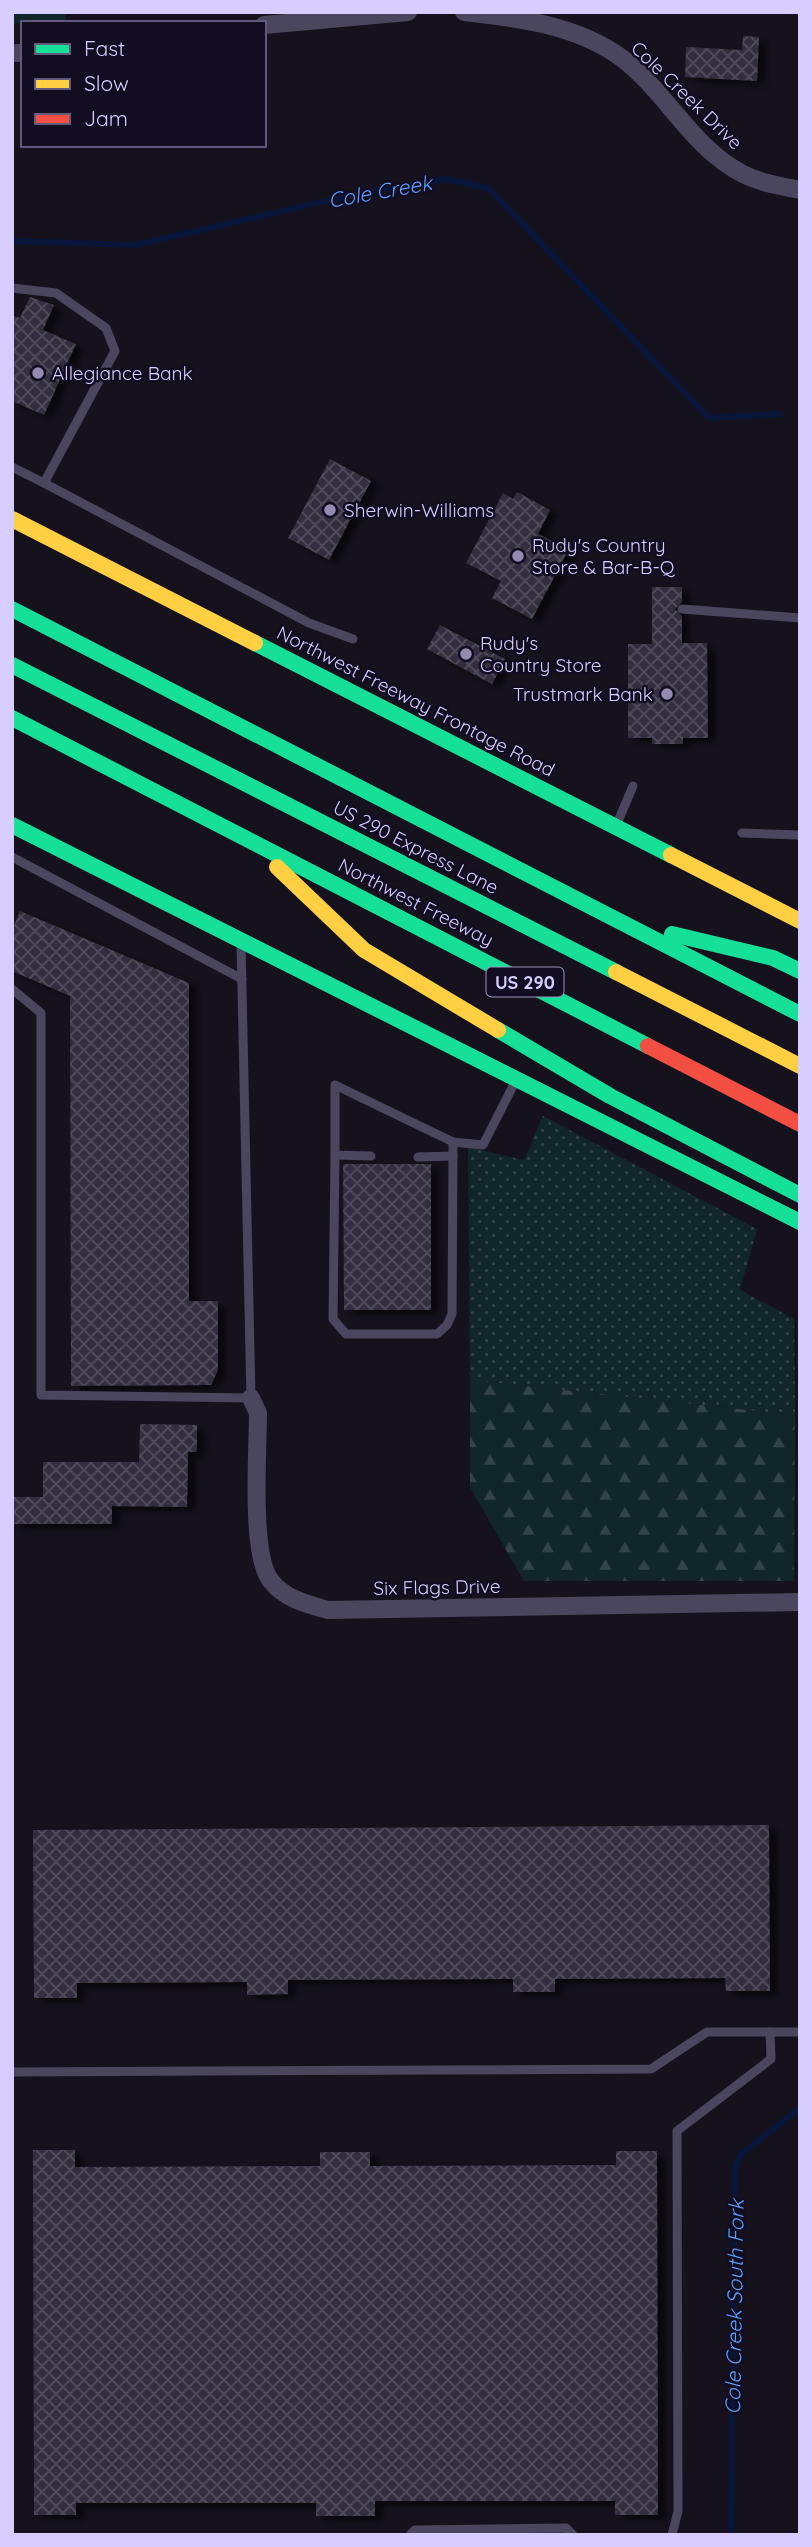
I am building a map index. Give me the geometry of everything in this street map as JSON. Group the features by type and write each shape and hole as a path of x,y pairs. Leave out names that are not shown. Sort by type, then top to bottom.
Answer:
{"main road":[{"name":"Northwest Freeway Frontage Road","path":"12,519 800,921"},
{"path":"12,610 800,1014"},
{"name":"US 290 Express Lane","path":"12,665 800,1066"},
{"name":"Northwest Freeway","path":"12,718 800,1124"},
{"path":"15,832 800,1222"},
{"path":"250,841 364,950 610,1096 800,1195"},
{"path":"625,923 773,958 800,971"}],"street":[{"path":"266,25 408,12"},
{"name":"Cole Creek Drive","path":"464,12 506,16 557,27 603,46 639,73 725,163 760,181 800,190"},
{"name":"Six Flags Drive","path":"251,1398 258,1413 259,1551 270,1580 295,1600 328,1610 800,1602"}],"lane":[{"path":"12,288 56,293 106,328 115,351 44,484"},
{"path":"12,467 309,623 353,639"},
{"path":"682,609 800,618"},
{"path":"616,826 633,786"},
{"path":"742,833 800,835"},
{"path":"12,857 242,979"},
{"path":"12,989 41,1013 41,1395 251,1398 241,943"},
{"path":"453,1142 452,1314 447,1325 437,1334 346,1334 337,1328 333,1319 335,1085 453,1142 483,1145 516,1080"},
{"path":"335,1155 372,1156"},
{"path":"418,1157 453,1156"},
{"path":"12,2073 651,2069 707,2032 800,2032"},
{"path":"672,2535 678,2511 677,2131 771,2059 770,2032"},
{"path":"410,2535 415,2530 566,2528 573,2535"}],"green space":[{"path":"12,12 65,12 66,21 21,21 21,24 12,24"},
{"path":"543,1116 757,1229 740,1290 794,1319 795,1415 470,1380 468,1147 524,1160"},
{"path":"470,1380 795,1415 794,1581 524,1581 470,1487"}],"building":[{"path":"743,36 759,37 757,81 685,77 686,47 742,50"},
{"name":"Allegiance Bank","path":"30,297 54,305 43,330 76,344 44,415 12,401 12,315 20,318"},
{"name":"Sherwin-Williams","path":"330,459 371,481 329,560 288,538"},
{"name":"Rudy's Country Store & Bar-B-Q","path":"517,492 550,510 538,534 569,549 532,619 492,598 501,581 466,563 503,493 513,499"},
{"path":"652,587 682,587 682,602 675,609 682,616 682,643 707,643 708,738 683,738 683,744 652,744 652,738 628,738 628,644 652,644"},
{"name":"Rudy's Country Store","path":"440,625 505,659 492,684 427,649"},
{"path":"20,911 189,983 189,1301 218,1301 218,1370 211,1385 71,1386 70,996 12,971 12,930"},
{"path":"343,1164 431,1164 431,1310 344,1310"},
{"path":"140,1424 197,1425 197,1452 188,1452 187,1507 112,1506 112,1524 12,1524 12,1497 43,1497 43,1462 139,1462"},
{"path":"769,1825 770,1991 726,1991 725,1978 555,1979 555,1992 513,1992 513,1979 288,1980 288,1994 247,1995 247,1982 77,1983 77,1998 34,1998 33,1830"},
{"path":"33,2150 75,2150 75,2167 320,2166 320,2152 370,2152 370,2166 616,2165 616,2151 657,2151 658,2515 615,2515 615,2501 375,2501 375,2516 316,2516 316,2503 76,2503 76,2515 34,2515"}],"waterway":[{"name":"Cole Creek","path":"12,241 136,245 364,192 447,179 488,188 709,418 780,414"},
{"name":"Cole Creek South Fork","path":"731,2535 735,2169 740,2155 800,2108"}],"traffic: fast":[{"path":"12,609 800,1014"},
{"path":"255,643 671,855"},
{"path":"12,665 616,972"},
{"path":"12,718 648,1046"},
{"path":"12,825 800,1222"},
{"path":"672,934 773,958 800,971"},
{"path":"498,1030 610,1096 800,1195"}],"traffic: slow":[{"path":"12,519 255,643"},
{"path":"671,855 800,921"},
{"path":"277,867 364,950 498,1030"},
{"path":"616,972 800,1066"}],"traffic: jam":[{"path":"648,1046 800,1124"}],"place":[{"name":"Allegiance Bank","path":"38,373"},
{"name":"Sherwin-Williams","path":"330,510"},
{"name":"Rudy's Country Store & Bar-B-Q","path":"518,556"},
{"name":"Rudy's Country Store","path":"466,654"},
{"name":"Trustmark Bank","path":"667,694"}]}
